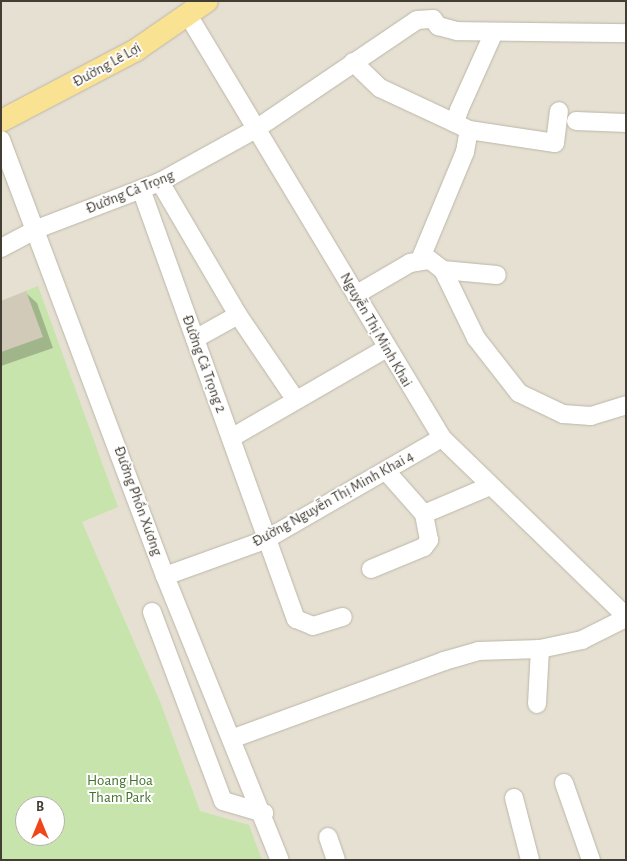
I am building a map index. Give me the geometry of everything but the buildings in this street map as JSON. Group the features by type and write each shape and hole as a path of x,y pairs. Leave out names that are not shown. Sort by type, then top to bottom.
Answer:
{"main road":[{"name":"Đường Lê Lợi","path":"1,121 136,50 184,8 207,1"}],"street":[{"name":"Nguyễn Thị Minh Khai","path":"184,8 442,438 626,617"},
{"name":"Đường Cả Trọng","path":"1,248 37,228 160,182 256,129 406,26 427,18 445,30 494,32"},
{"path":"356,294 420,260 461,164 462,127 494,32 626,33"},
{"path":"353,62 380,88 462,127 555,143 559,111"},
{"path":"576,121 626,123"},
{"name":"Đường Phồn Xương","path":"1,140 37,228 165,576 234,738 264,813 280,860"},
{"path":"160,182 238,315 295,400"},
{"name":"Đường Cả Trọng 2","path":"142,189 231,438 265,540 296,619 313,626 343,618"},
{"path":"420,260 443,270 497,275"},
{"path":"443,270 476,338 520,393 563,414 591,416 626,405"},
{"path":"195,339 238,315"},
{"path":"231,438 387,348"},
{"name":"Đường Nguyễn Thị Minh Khai 4","path":"165,576 265,540 442,438"},
{"path":"371,569 424,547 429,540 424,514 386,471"},
{"path":"424,514 490,486"},
{"path":"152,612 223,801 264,813"},
{"path":"234,738 348,693 478,652 540,649 582,640 626,617"},
{"path":"537,704 540,649"},
{"path":"564,783 591,860"},
{"path":"514,798 530,860"},
{"path":"328,837 336,860"}],"shaded area":[{"path":"1,1 626,1 626,860 1,860"}],"green space":[{"name":"Hoang Hoa Tham Park","path":"38,286 118,507 82,522 161,704 200,811 249,825 262,860 1,860 1,301"}]}
